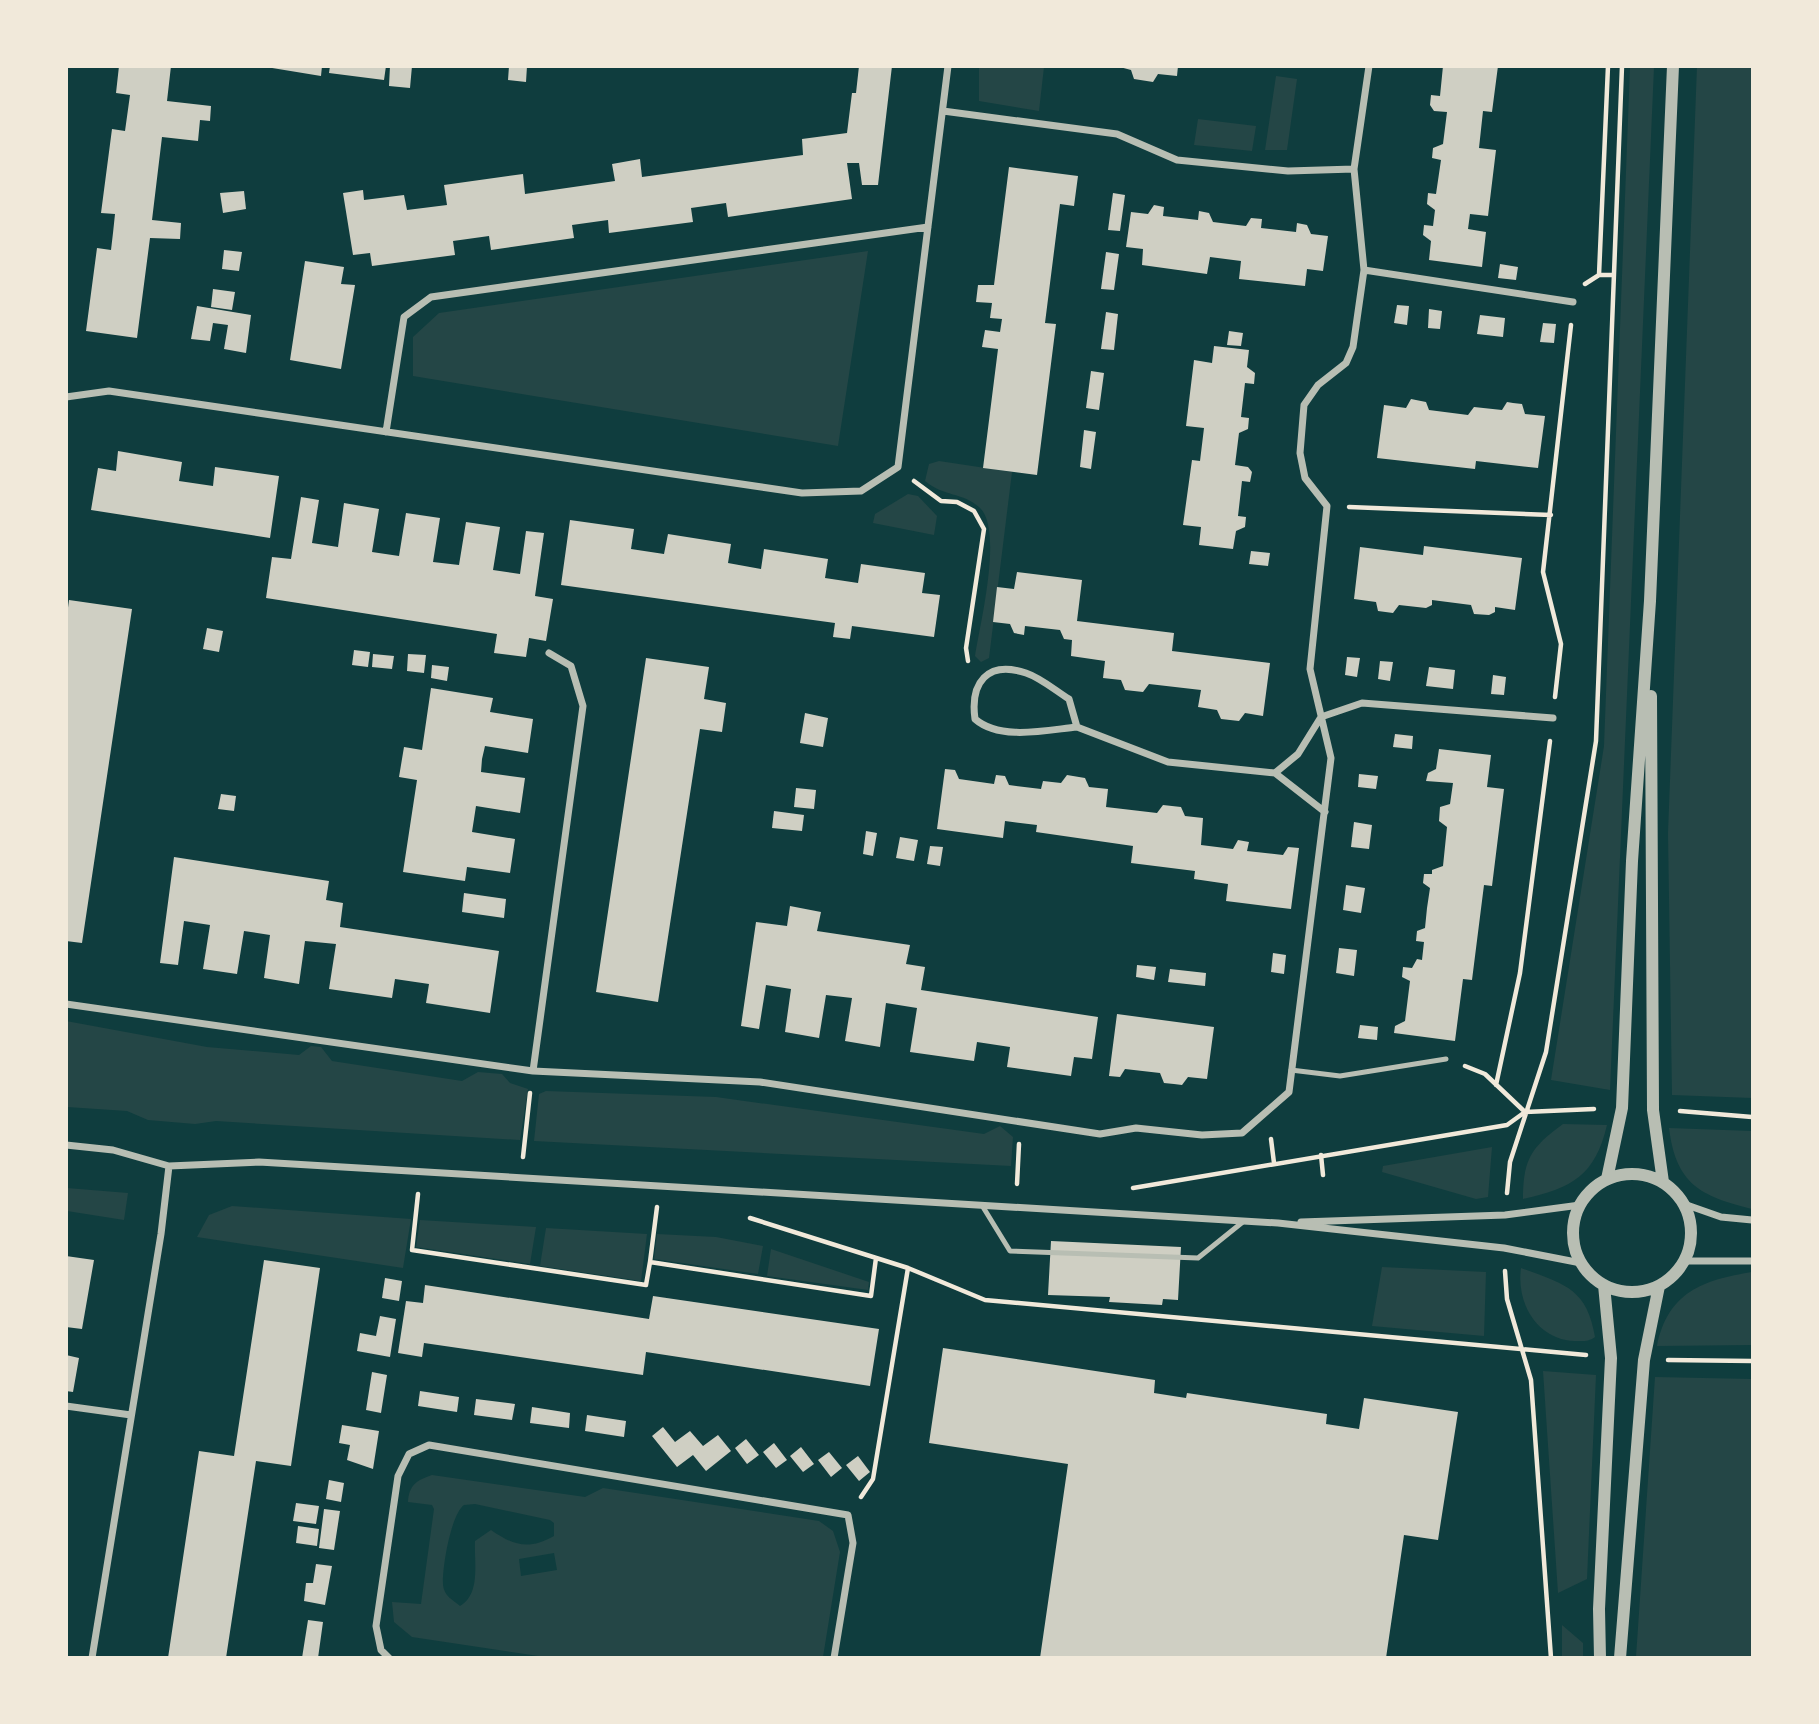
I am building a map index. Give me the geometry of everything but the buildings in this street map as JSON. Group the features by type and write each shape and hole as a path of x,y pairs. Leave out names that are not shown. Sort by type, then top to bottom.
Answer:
{"street":[{"path":"66,397 109,391 802,493 861,491 898,467 948,66"},
{"path":"66,1004 533,1071 760,1082 1020,1124 1100,1134 1136,1128 1202,1135 1242,1133 1289,1092 1325,812 1331,758 1310,668 1327,506 1305,478 1300,453 1304,405 1318,385 1346,363 1353,347 1363,270 1354,169 1369,66"},
{"path":"1607,1179 1622,1108 1632,860 1650,601 1673,66"},
{"path":"943,111 1116,135 1177,160 1288,171 1354,169"},
{"path":"386,432 404,317 431,297 928,227"},
{"path":"1363,270 1573,302"},
{"path":"1650,601 1653,1110 1663,1182"},
{"path":"533,1071 583,706 571,666 549,653"},
{"path":"1077,727 1069,699 1025,673 994,671 979,680 972,701 975,719 983,726 1018,732 1077,727 1168,762 1275,773 1325,812"},
{"path":"1275,773 1298,754 1321,717 1362,703 1553,718"},
{"path":"66,1145 113,1150 169,1166 259,1162 1278,1223 1504,1248 1581,1262"},
{"path":"92,1657 169,1166"},
{"path":"1626,1174 1645,1175 1663,1182 1684,1204 1690,1223 1690,1242 1685,1261 1659,1286 1641,1292 1622,1291 1604,1285 1581,1262 1574,1244 1574,1224 1580,1206 1592,1190 1607,1179 1626,1174"},
{"path":"1684,1204 1721,1217 1752,1220"},
{"path":"1278,1223 1505,1215 1580,1206"},
{"path":"1685,1261 1752,1261"},
{"path":"1600,1657 1599,1609 1611,1358 1604,1285"},
{"path":"1620,1657 1644,1360 1659,1286"},
{"path":"66,1406 131,1415"},
{"path":"390,1657 381,1650 376,1626 398,1476 409,1454 429,1445 848,1515 853,1543 834,1657"}],"lane":[{"path":"1292,1070 1340,1076 1446,1059"},
{"path":"984,1207 1010,1251 1198,1258 1244,1221"}],"path":[{"path":"1599,275 1608,66"},
{"path":"1505,1215 1510,1162 1546,1052 1596,741 1622,66"},
{"path":"1496,1085 1520,973 1561,644 1543,572 1574,291 1599,275 1613,275"},
{"path":"898,467 941,500 957,502 974,511 984,529 966,648 968,665 979,680"},
{"path":"1327,506 1551,515"},
{"path":"1446,1059 1485,1074 1525,1112"},
{"path":"521,1179 533,1071"},
{"path":"1124,1190 1507,1125 1525,1112 1622,1108"},
{"path":"1653,1110 1752,1117"},
{"path":"1015,1209 1020,1124"},
{"path":"1321,1155 1323,1174"},
{"path":"420,1173 412,1250 646,1285 660,1188"},
{"path":"746,1216 908,1268 985,1300 1611,1358"},
{"path":"1504,1248 1507,1298 1531,1380 1551,1657"},
{"path":"650,1262 871,1296 876,1258"},
{"path":"848,1515 873,1479 908,1268"},
{"path":"1644,1360 1752,1361"}],"shaded area":[{"path":"1697,66 1752,67 1752,1098 1672,1095 1668,833"},
{"path":"979,67 1044,67 1039,111 979,101"},
{"path":"1630,67 1654,67 1610,1090 1551,1080 1604,746"},
{"path":"1276,76 1297,79 1287,150 1265,150"},
{"path":"1198,119 1256,126 1252,151 1194,145"},
{"path":"868,251 838,446 413,376 413,337 439,313"},
{"path":"939,461 1012,472 989,658 981,662 975,656 988,577 990,535 986,518 973,502 939,490 925,481 929,464"},
{"path":"908,494 918,496 937,516 934,535 873,523 875,514"},
{"path":"66,1021 207,1047 299,1055 311,1046 321,1047 332,1061 462,1081 478,1072 502,1074 510,1083 528,1089 520,1140 216,1121 195,1124 148,1120 127,1111 67,1107"},
{"path":"546,1091 716,1097 984,1134 1000,1126 1013,1137 1011,1166 534,1141 539,1094"},
{"path":"1563,1124 1607,1125 1596,1157 1579,1177 1568,1184 1523,1199 1525,1174 1531,1156 1543,1140"},
{"path":"1669,1128 1752,1131 1752,1209 1718,1199 1694,1185 1678,1162"},
{"path":"1492,1147 1488,1197 1476,1199 1382,1172 1383,1166"},
{"path":"67,1188 128,1193 124,1220 67,1211"},
{"path":"232,1206 411,1219 403,1268 197,1237 209,1215"},
{"path":"420,1220 536,1227 530,1264 416,1247"},
{"path":"546,1228 647,1234 641,1281 540,1266"},
{"path":"657,1234 716,1237 763,1246 758,1274 654,1259"},
{"path":"771,1249 869,1282 868,1290 767,1276"},
{"path":"1382,1267 1486,1272 1484,1336 1372,1326"},
{"path":"1521,1268 1571,1290 1586,1308 1595,1337 1583,1341 1562,1339 1540,1327 1526,1306 1522,1294"},
{"path":"1752,1272 1752,1345 1657,1346 1670,1313 1690,1292 1718,1279"},
{"path":"1543,1371 1596,1375 1587,1579 1558,1593"},
{"path":"1655,1377 1752,1379 1752,1657 1636,1657"},
{"path":"432,1475 585,1497 603,1488 819,1521 833,1531 840,1552 823,1657 545,1657 412,1637 394,1622 392,1602 421,1604 434,1509 432,1505 408,1502 412,1487","holes":["475,1504 550,1520 554,1523 554,1536 537,1543 522,1544 507,1540 491,1530 475,1541 474,1586 467,1601 460,1606 444,1589 446,1555 451,1530 459,1510 464,1505","554,1553 557,1570 521,1576 519,1559"]},
{"path":"1562,1625 1583,1643 1583,1657 1562,1657"}]}
